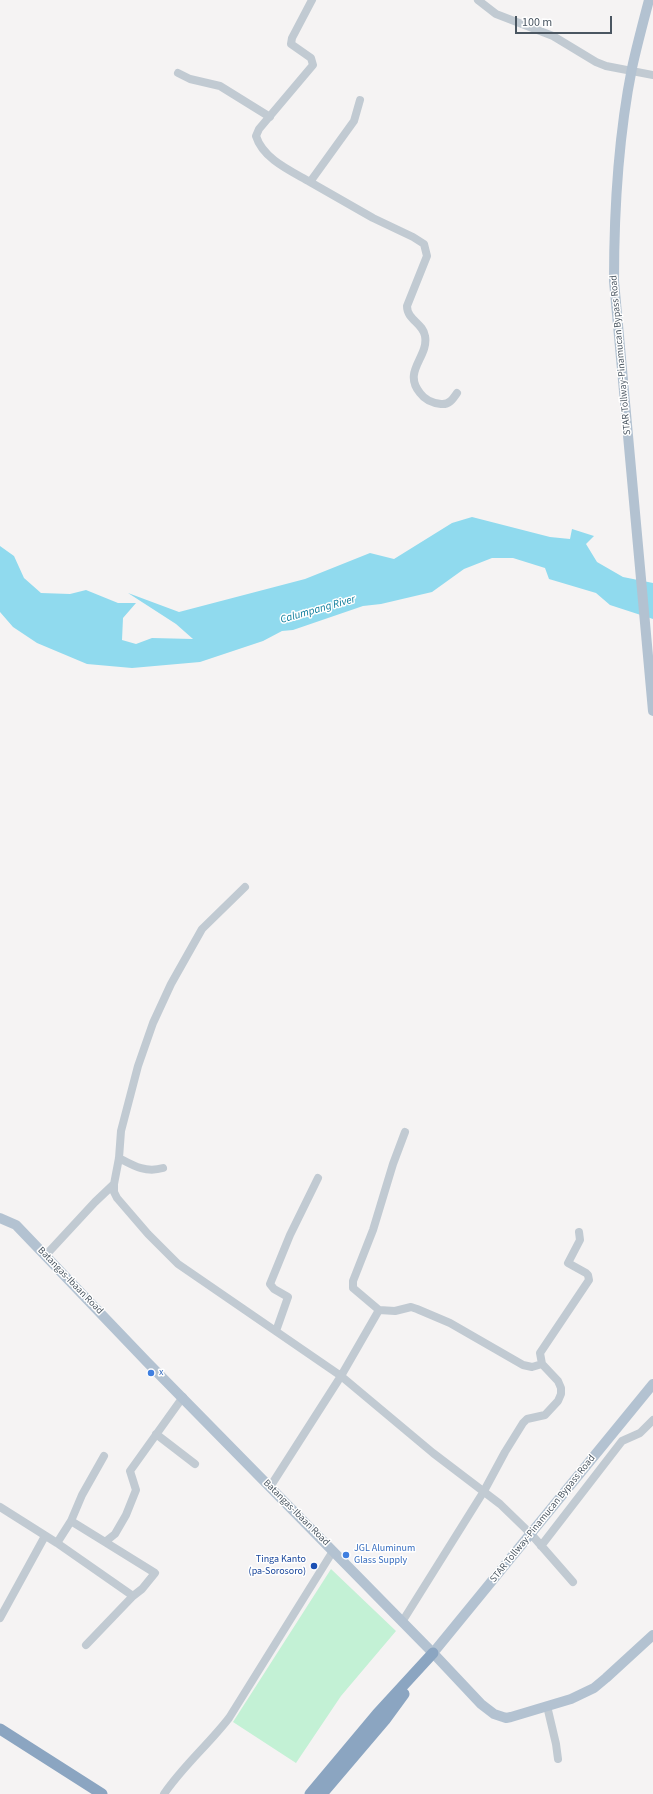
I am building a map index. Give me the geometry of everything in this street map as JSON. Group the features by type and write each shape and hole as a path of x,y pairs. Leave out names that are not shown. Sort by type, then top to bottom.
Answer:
{"highway":[{"path":"310,1794 377,1714 433,1653"},
{"path":"322,1794 385,1720 433,1653"},
{"path":"0,1729 102,1794"},
{"path":"0,1736 90,1794"}],"main road":[{"name":"STAR Tollway-Pinamucan Bypass Road","path":"649,0 632,71 619,163 614,218 614,281 653,711"},
{"name":"Batangas-Ibaan Road","path":"0,1218 16,1225 182,1398 433,1653 481,1704 494,1714 506,1718 511,1717 571,1699 594,1688 653,1635"},
{"name":"STAR Tollway-Pinamucan Bypass Road","path":"433,1653 653,1384"}],"street":[{"path":"312,0 292,38 291,44 311,58 313,64 259,129 256,136 258,143 268,155 278,163 373,218 413,237 424,244 427,256 406,306 407,312 412,320 420,325 425,334 425,342 414,372 413,382 424,398 432,403 444,404 451,401 457,393"},
{"path":"478,0 496,14 553,36 596,62 606,66 653,75"},
{"path":"178,73 190,79 220,86 270,117"},
{"path":"310,182 354,121 360,100"},
{"path":"245,887 202,929 171,984 146,1042 122,1131 114,1192 117,1198 178,1264 341,1376 428,1449 484,1491 500,1504 531,1534 573,1582"},
{"path":"405,1132 393,1164 373,1230 355,1274 352,1285 353,1288 379,1310 395,1311 414,1307 450,1323 524,1365 532,1367 542,1364"},
{"path":"119,1158 134,1166 147,1170 163,1168"},
{"path":"276,1331 288,1298 274,1289 270,1284 287,1242 318,1178"},
{"path":"45,1256 95,1202 114,1184"},
{"path":"402,1622 484,1491 522,1423 527,1419 545,1415 550,1412 558,1401 561,1394 558,1381 542,1364 540,1359 542,1349 589,1280 586,1273 568,1263 580,1240 579,1232"},
{"path":"270,1487 341,1376 379,1310"},
{"path":"105,1542 115,1534 126,1515 136,1490 130,1471 182,1398"},
{"path":"541,1546 622,1441 640,1433 653,1420"},
{"path":"156,1434 195,1464"},
{"path":"57,1543 71,1522 82,1495 104,1456"},
{"path":"0,1507 57,1543 133,1596"},
{"path":"71,1522 155,1573 142,1589 133,1596 86,1645"},
{"path":"0,1618 46,1536"},
{"path":"164,1794 174,1779 211,1740 229,1718 333,1551"},
{"path":"547,1706 558,1759"}],"green space":[{"path":"331,1569 396,1631 341,1696 296,1763 233,1722"}],"water":[{"name":"Calumpang River","path":"472,517 550,537 570,539 572,529 594,536 586,544 597,562 623,577 653,583 653,619 610,605 596,593 549,579 545,568 513,558 492,558 464,569 432,592 381,604 363,606 293,630 282,631 263,641 200,662 132,668 87,664 37,643 13,627 0,612 0,546 14,556 24,578 41,593 70,594 86,590 118,603 136,603 123,618 122,640 136,644 152,638 193,639 176,624 128,593 179,612 305,579 370,553 394,559 452,523"}],"place":[{"name":"x","path":"151,1373"},
{"name":"JGL Aluminum Glass Supply","path":"346,1555"},
{"name":"Tinga Kanto (pa-Sorosoro)","path":"314,1566"}]}
